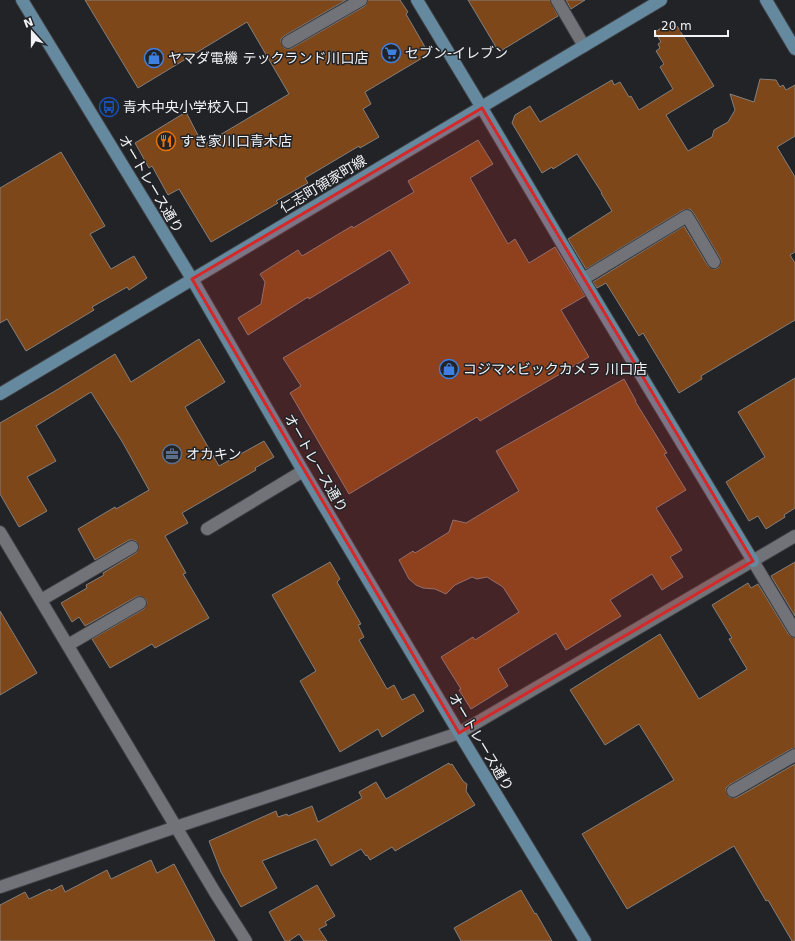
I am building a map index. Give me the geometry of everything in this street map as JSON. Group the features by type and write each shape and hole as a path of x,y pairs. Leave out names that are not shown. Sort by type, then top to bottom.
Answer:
{"street":[{"name":"オートレース通り","path":"22,0 192,279 302,471 585,941"},
{"path":"288,42 361,0"},
{"path":"416,0 795,631"},
{"path":"557,0 584,46"},
{"name":"仁志町領家町線","path":"0,394 661,0"},
{"path":"766,0 795,49"},
{"path":"583,279 687,216 714,262"},
{"path":"207,529 302,471"},
{"path":"0,532 176,827 246,941"},
{"path":"0,887 176,827 459,734 795,536"},
{"path":"41,600 132,547"},
{"path":"68,645 140,603"},
{"path":"733,791 795,755"}],"highlighted area":[{"path":"482,108 753,561 459,733 192,279"}],"building":[{"path":"85,0 346,0 284,36 281,39 281,42 284,48 288,49 365,6 368,0 400,0 408,12 406,14 429,54 365,92 371,104 363,109 379,137 360,148 359,146 305,178 308,183 276,201 278,203 211,242 179,189 168,195 152,166 149,168 135,143 186,112 203,145 289,94 247,22 138,88"},
{"path":"468,0 550,0 558,16 499,52"},
{"path":"566,0 585,0 571,9"},
{"path":"670,22 674,28 677,26 714,86 666,115 688,151 712,137 714,130 728,122 735,110 730,94 754,102 760,79 776,80 780,87 783,85 786,90 795,85 795,136 777,147 795,177 795,252 790,255 795,263 795,320 701,376 702,379 679,393 643,333 639,336 606,283 597,288 593,282 684,226 708,266 714,269 718,268 721,262 720,258 693,212 690,209 683,210 586,269 568,239 612,211 577,154 553,169 552,167 542,173 512,123 515,115 530,106 540,122 612,80 614,85 620,82 629,97 631,96 639,110 673,89 660,67 664,64 656,51 660,48 658,44 661,42 655,32"},
{"name":"コジマ×ビックカメラ 川口店","path":"478,140 493,164 470,178 508,244 515,239 529,263 555,247 585,296 561,310 589,357 480,421 477,417 349,494 290,393 301,386 283,358 410,283 390,250 309,299 308,297 248,335 238,318 261,304 265,282 260,274 298,250 302,256 352,226 353,228 414,192 408,181"},
{"path":"61,152 105,226 90,234 111,269 134,256 147,278 129,290 127,287 92,307 94,310 26,351 7,319 0,323 0,188"},
{"path":"199,339 225,382 185,407 219,466 264,441 274,457 255,468 256,470 182,513 188,523 165,536 186,573 183,574 209,618 155,648 152,644 110,668 92,639 144,609 147,603 146,599 140,596 136,597 85,626 79,617 72,622 61,603 87,588 86,585 104,575 103,573 136,553 139,547 136,541 129,540 95,560 78,529 115,507 116,509 149,490 123,443 91,392 36,426 56,461 27,477 47,511 19,527 0,494 0,423 115,354 131,382"},
{"path":"795,378 795,508 784,515 785,517 766,529 758,516 749,521 726,482 765,457 738,412"},
{"path":"624,379 635,401 667,453 664,454 686,490 656,508 682,550 670,557 683,577 662,590 652,574 610,600 621,616 566,650 556,633 498,669 508,686 471,709 459,690 461,689 441,657 473,637 475,640 519,612 503,587 487,577 477,579 472,577 455,585 446,594 435,589 423,588 416,585 409,579 399,560 413,551 415,553 449,532 453,520 466,523 519,491 496,451"},
{"path":"330,562 340,579 337,582 361,624 358,625 364,637 359,640 387,689 394,685 402,700 414,694 424,711 382,737 378,729 340,752 300,681 316,671 272,595"},
{"path":"795,562 795,616 771,576"},
{"path":"748,583 751,588 758,584 789,635 795,638 795,748 729,785 726,788 726,791 729,797 736,798 795,764 795,941 792,941 768,900 766,901 734,846 627,909 582,834 674,780 639,724 605,745 570,690 660,634 699,699 747,669 729,639 732,638 712,605"},
{"path":"0,611 37,673 0,695"},
{"path":"449,763 450,765 452,764 463,781 467,784 466,791 475,805 395,851 392,847 370,860 361,849 331,866 316,839 262,861 277,888 241,907 221,872 209,841 276,811 278,817 287,814 288,816 312,806 318,822 362,798 359,792 376,782 386,799"},
{"path":"151,860 157,873 174,864 215,941 0,941 0,905 25,892 29,899 50,889 51,891 62,885 65,892 107,870 111,879"},
{"path":"317,885 335,916 325,922 327,925 319,929 327,941 304,941 299,934 289,941 285,941 269,912"},
{"path":"521,890 552,941 461,941 454,928"}],"place":[{"name":"セブン-イレブン","path":"391,53"},
{"name":"ヤマダ電機 テックランド川口店","path":"154,58"},
{"name":"青木中央小学校入口","path":"109,107"},
{"name":"すき家川口青木店","path":"166,141"},
{"name":"コジマ×ビックカメラ 川口店","path":"449,369"},
{"name":"オカキン","path":"172,454"}]}
